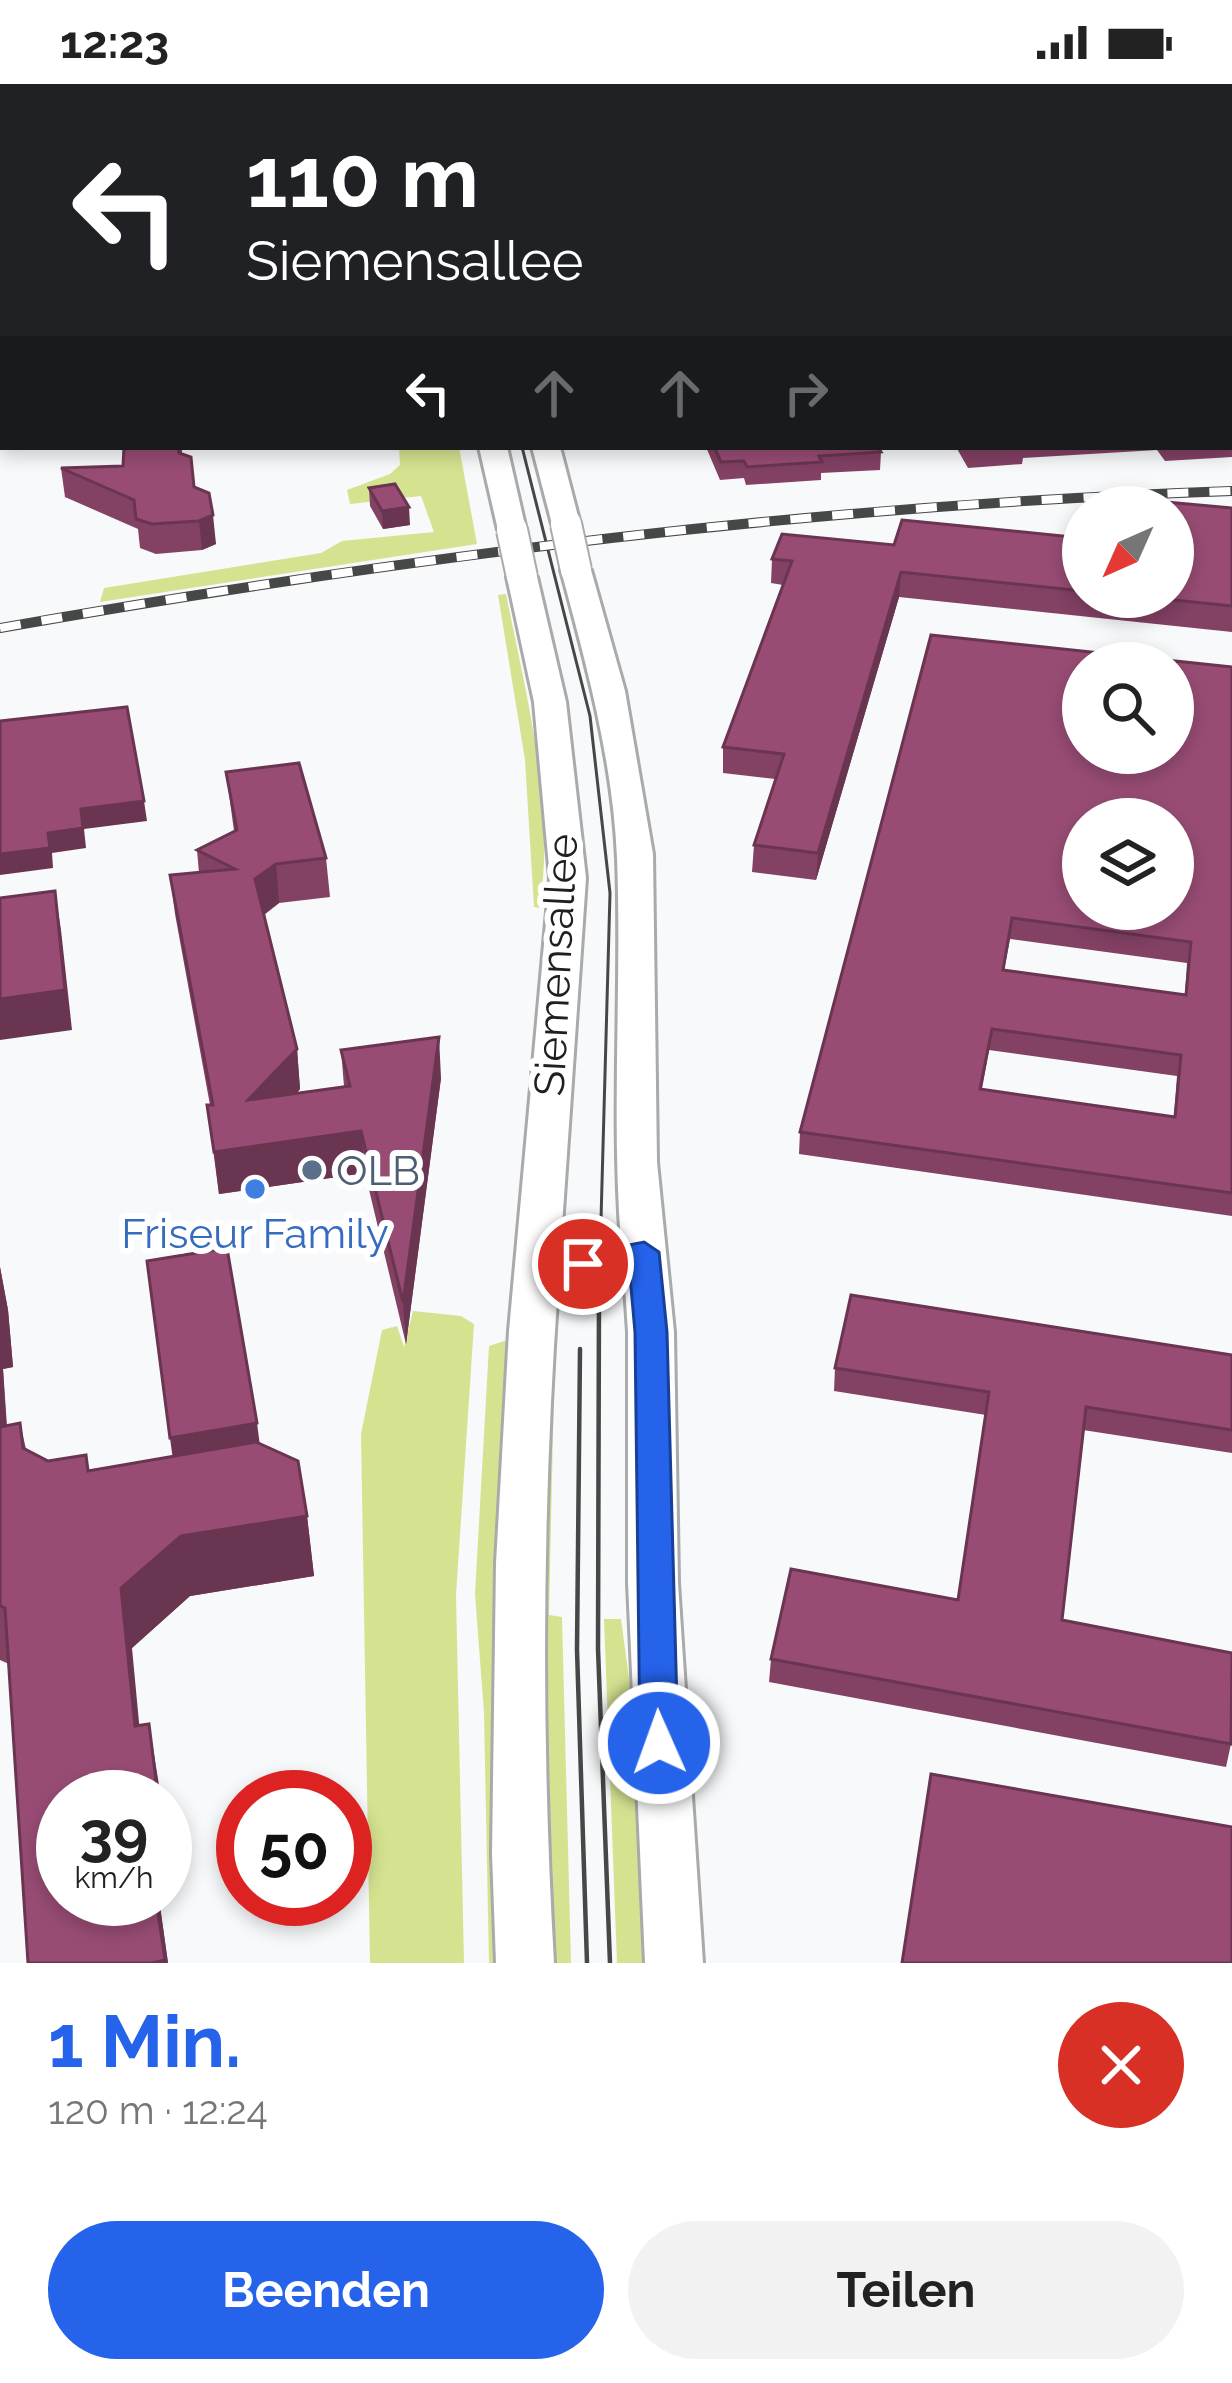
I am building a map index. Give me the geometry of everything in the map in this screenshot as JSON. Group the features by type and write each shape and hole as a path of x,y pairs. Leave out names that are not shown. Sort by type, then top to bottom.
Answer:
{"main road":[{"name":"Siemensallee","path":"494,450 550,701 568,878 537,1274 521,1563 520,1854 526,1963"},
{"name":"Siemensallee","path":"547,450 608,692 635,854 636,1162 651,1332 659,1743 674,1963"},
{"path":"537,1274 644,1252"}],"green space":[{"path":"399,450 460,450 477,544 100,602 104,588 321,553 342,541 434,532 421,496 350,504 347,490 390,474 400,465"},
{"path":"506,594 541,792 544,871 539,908 534,907 525,760 498,595"},
{"path":"413,1311 461,1316 474,1324 456,1595 464,1963 370,1963 372,1770 367,1770 361,1434 382,1330 397,1326 404,1347"},
{"path":"511,1339 501,1963 489,1963 484,1713 475,1594 489,1346"},
{"path":"542,1341 555,1341 549,1615 562,1617 571,1963 546,1963"},
{"path":"604,1619 621,1619 636,1730 646,1963 617,1963"}],"building":[{"path":"124,450 179,450 191,457 194,487 209,493 213,515 199,521 152,524 136,519 134,500 61,468 123,466"},
{"path":"715,450 881,452 747,467 744,461 721,462"},
{"path":"395,484 409,507 382,511 369,488"},
{"path":"1194,505 1232,508 1232,606 1194,602"},
{"path":"902,520 1062,536 1062,589 901,572 818,853 754,845 784,754 723,747 792,561 772,559 782,534 894,545"},
{"path":"931,635 1062,649 1062,774 1194,774 1194,663 1232,667 1232,1193 800,1132","holes":["992,1029 1181,1055 1175,1117 980,1089"]},
{"path":"127,707 144,801 81,809 83,828 48,833 50,848 0,854 0,721"},
{"path":"299,763 326,858 276,864 255,879 297,1049 248,1100 350,1086 341,1050 439,1037 403,1302 361,1131 214,1152 207,1105 213,1105 170,875 235,869 197,850 237,830 226,772"},
{"path":"55,891 65,990 0,999 0,898"},
{"path":"227,1248 257,1423 170,1438 147,1261"},
{"path":"851,1295 1232,1355 1232,1430 1086,1407 1062,1620 1232,1653 1231,1744 771,1659 791,1569 958,1600 989,1392 835,1368"},
{"path":"20,1423 23,1448 48,1461 86,1455 88,1471 256,1442 298,1461 307,1516 181,1536 121,1588 135,1726 149,1724 155,1770 36,1770 36,1926 160,1926 165,1960 28,1963 5,1608 0,1606 0,1427"},
{"path":"931,1774 1232,1827 1232,1963 902,1963"}],"tram line":[{"path":"523,450 590,716 610,893 599,1292"},
{"path":"599,1289 598,1649 610,1963"},
{"path":"580,1349 577,1650 587,1963"}],"railway":[{"path":"0,628 307,578 614,538 922,508 1232,491"}],"place":[{"name":"OLB","path":"312,1170"},
{"name":"Friseur Family","path":"255,1189"}],"route":[{"path":"583,1264 644,1252 651,1332 652,1583 659,1743"}]}
